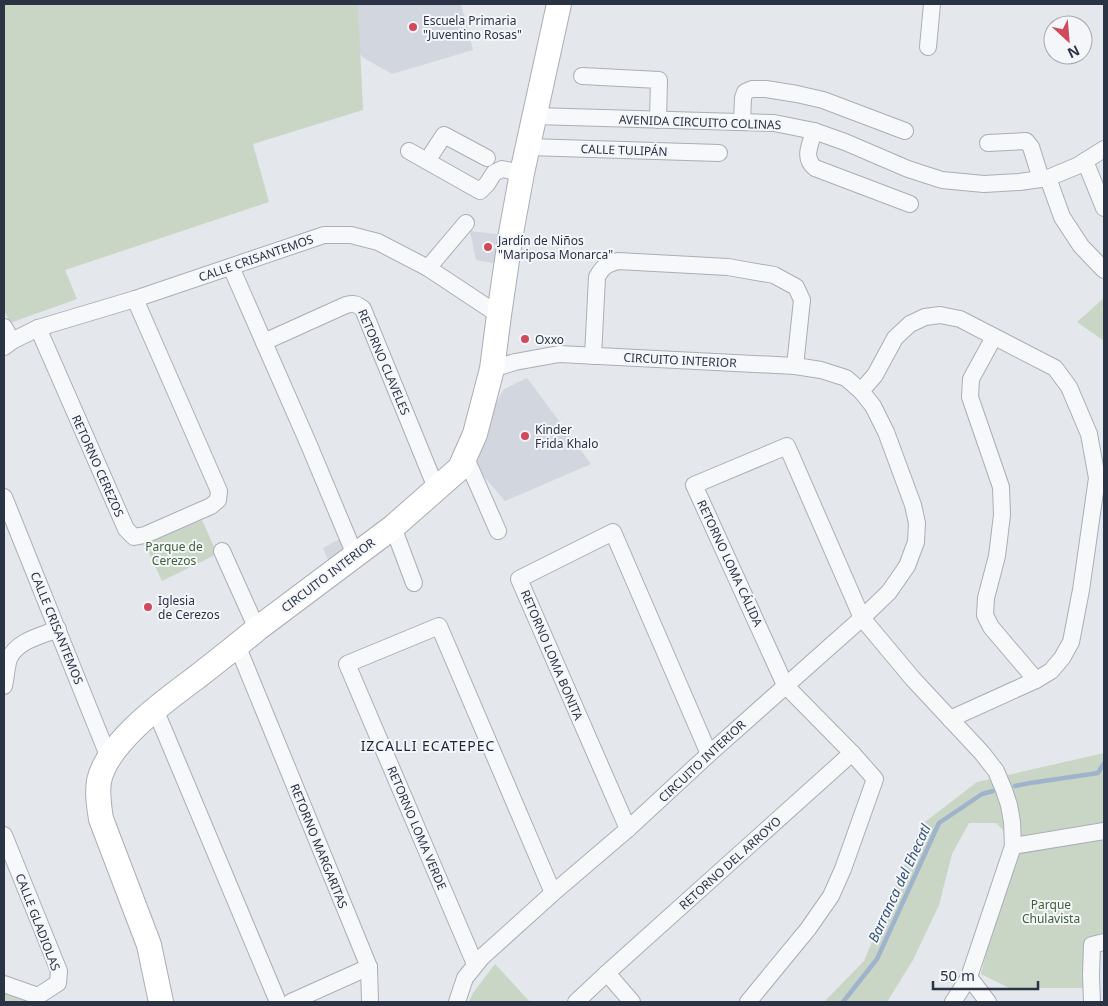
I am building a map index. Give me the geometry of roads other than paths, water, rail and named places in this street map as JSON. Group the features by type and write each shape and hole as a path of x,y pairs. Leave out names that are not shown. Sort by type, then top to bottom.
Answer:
{"main road":[{"path":"492,369 498,315 522,173 559,4"},
{"name":"CIRCUITO INTERIOR","path":"161,1002 148,945 101,819 98,799 100,780 109,758 130,732 155,709 256,629 393,527 460,468 475,434 492,369"}],"street":[{"path":"928,47 932,4"},
{"path":"582,76 659,80 658,120"},
{"path":"742,122 745,92 752,89 766,89 797,94 843,106 905,131"},
{"name":"AVENIDA CIRCUITO COLINAS","path":"535,116 774,123 814,130 908,169 942,180 984,184 1044,178 1077,166 1104,149"},
{"path":"814,130 807,156 809,163 815,168 910,204"},
{"path":"427,161 444,134 487,158"},
{"path":"988,143 1026,142 1031,147 1062,217 1081,246 1104,270"},
{"name":"CALLE TULIPÁN","path":"528,146 719,153"},
{"path":"409,151 480,190 487,184 494,172 502,169 522,173"},
{"path":"1085,161 1104,208"},
{"path":"428,268 466,223"},
{"name":"CALLE CRISANTEMOS","path":"8,344 38,328 135,299 324,234 351,235 378,242 428,268 498,315"},
{"path":"592,356 597,276 601,269 609,263 618,261 728,267 774,275 796,287 802,300 795,366"},
{"path":"231,267 310,445 355,555"},
{"name":"RETORNO CEREZOS","path":"38,328 126,528 134,537 145,535 211,506 218,500 219,491 135,299"},
{"name":"RETORNO CLAVELES","path":"264,342 346,305 353,303 359,305 363,309 436,488"},
{"path":"861,391 875,375 895,338 910,324 925,317 940,316 960,319 1056,368 1070,386 1089,434 1097,478 1081,590 1071,642 1062,658 1051,671 1036,680 950,719"},
{"path":"4,327 8,344"},
{"path":"994,337 971,379 970,397 1000,487 1002,515 998,556 986,598 986,614 991,627 1036,680"},
{"name":"CIRCUITO INTERIOR","path":"457,1002 465,978 476,964 889,592 907,566 916,542 917,523 913,505 886,432 872,406 861,391 846,378 821,370 795,366 559,354 515,362 492,369"},
{"name":"RETORNO LOMA CÁLIDA","path":"786,685 694,485 787,446 862,618"},
{"path":"465,456 498,531"},
{"name":"CALLE CRISANTEMOS","path":"4,497 109,758"},
{"path":"393,527 414,583"},
{"name":"RETORNO LOMA BONITA","path":"628,829 519,579 613,532 709,754"},
{"path":"222,551 256,629"},
{"path":"862,618 913,679 982,753 996,771 1009,805 1013,846 968,977 953,1002"},
{"name":"RETORNO LOMA VERDE","path":"476,964 347,664 440,626 553,893"},
{"path":"4,686 10,658 16,648 58,629"},
{"name":"RETORNO MARGARITAS","path":"237,645 369,967"},
{"path":"748,1002 808,929 830,896 844,868 875,779 786,685"},
{"path":"155,709 278,1002"},
{"name":"RETORNO DEL ARROYO","path":"576,1002 852,753"},
{"path":"1013,846 1104,832"},
{"name":"CALLE GLADIOLAS","path":"4,834 59,971 58,983 38,996 4,984"},
{"path":"1092,1002 1091,975 1098,944"},
{"path":"291,1002 369,967 370,1002"},
{"path":"607,973 632,1002"},
{"path":"968,977 988,1002"}],"waterway":[{"name":"Barranca del Ehecatl","path":"1015,786 1098,773 1104,763"},
{"name":"Barranca del Ehecatl","path":"843,1002 877,959 939,823 982,794 993,791"}],"place":[{"name":"Escuela Primaria \"Juventino Rosas\"","path":"413,27"},
{"name":"Jardín de Niños \"Mariposa Monarca\"","path":"488,247"},
{"name":"Oxxo","path":"525,339"},
{"name":"Kinder Frida Khalo","path":"525,436"},
{"name":"Iglesia de Cerezos","path":"148,607"}],"district":[{"name":"IZCALLI ECATEPEC","path":"428,745"}],"park label":[{"name":"Parque de Cerezos","path":"174,553"},
{"name":"Parque Chulavista","path":"1051,911"}]}
